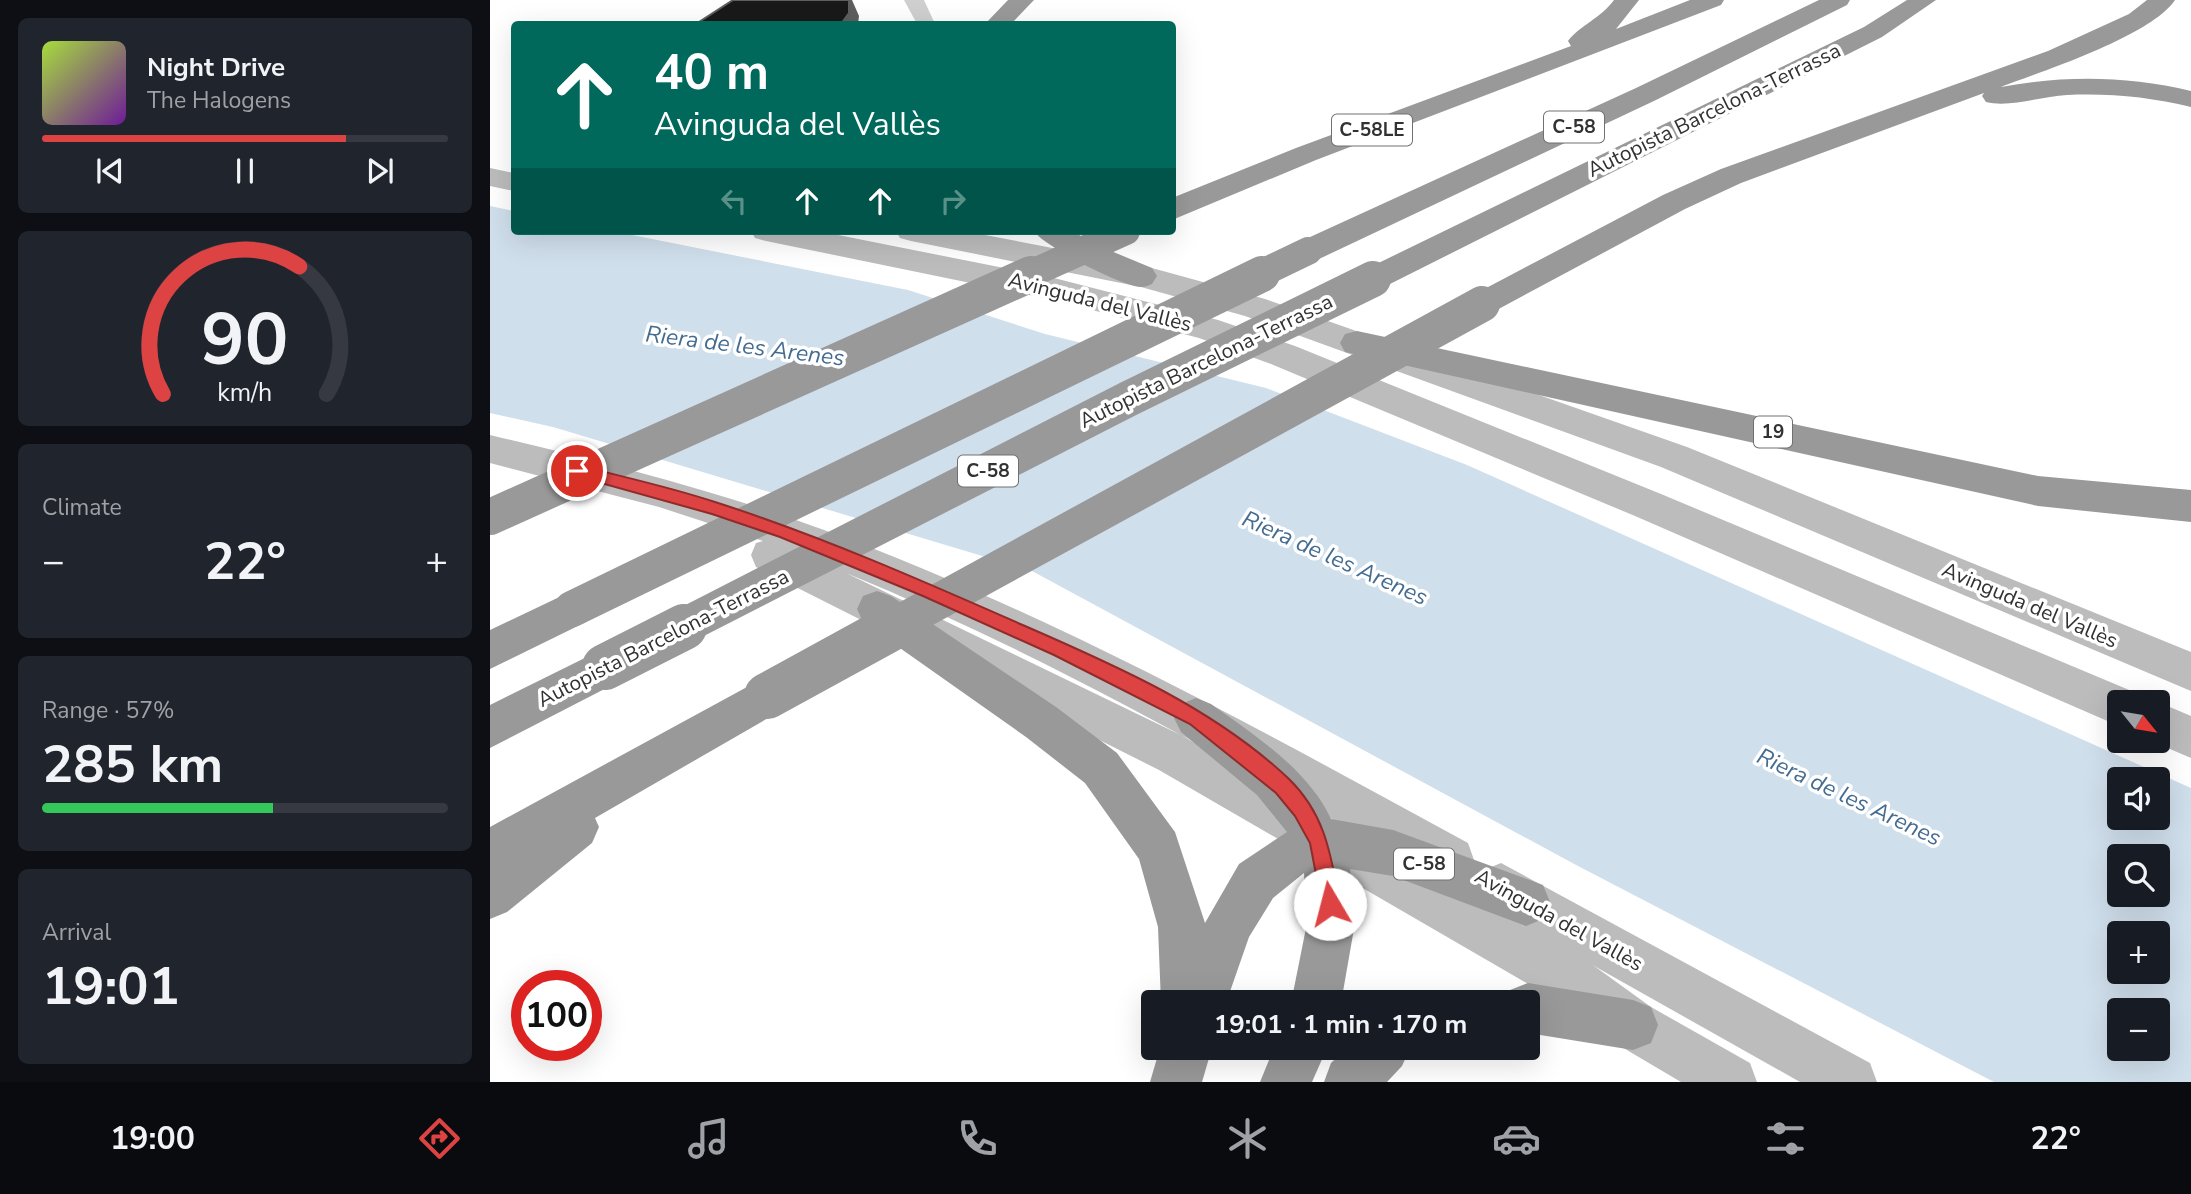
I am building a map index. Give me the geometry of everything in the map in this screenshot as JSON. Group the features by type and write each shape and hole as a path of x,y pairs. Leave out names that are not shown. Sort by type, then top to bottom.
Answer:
{"highway":[{"path":"1000,21 1022,0"},
{"path":"1536,66 1611,21 1627,0"},
{"name":"C-58LE","path":"1176,208 1536,66 1599,46 1712,0"},
{"name":"Autopista Barcelona-Terrassa","path":"490,650 1308,251 1646,94 1838,0"},
{"name":"Autopista Barcelona-Terrassa","path":"490,727 1128,399 1861,38 1924,0"},
{"path":"490,853 767,695 1674,202 1787,153 1898,116 2057,57 2138,19 2163,0"},
{"path":"1898,116 2002,94 2072,86 2152,91 2191,99"},
{"path":"1056,235 1088,254 1141,276"},
{"path":"490,517 1117,235"},
{"name":"19","path":"1357,343 2026,489 2118,502 2191,506"},
{"path":"877,609 1041,722 1101,768 1159,848 1182,927 1185,990"},
{"path":"1196,718 1283,786 1319,840 1329,885 1331,922 1319,990"},
{"path":"490,895 705,730"},
{"path":"1206,990 1229,925 1256,881 1287,856 1319,840"},
{"name":"C-58","path":"1319,840 1393,853 1526,902"},
{"path":"1540,1010 1633,1025"},
{"path":"1176,1082 1182,1060"},
{"path":"1286,1082 1296,1060"},
{"path":"1350,1082 1372,1060"}],"main road":[{"path":"494,159 511,178"},
{"name":"Avinguda del Vallès","path":"786,235 1068,292 1166,315 1231,337 1648,505 2107,701"},
{"name":"Avinguda del Vallès","path":"931,235 1141,276 1254,307 1674,457 2191,672"},
{"name":"Avinguda del Vallès","path":"490,449 651,490 786,533 929,591 1060,649 1196,718 1851,1082"},
{"path":"490,467 625,502 697,526 769,555 1175,755 1319,840 1572,981 1633,1025 1731,1082"},
{"path":"2170,728 2191,737"}],"street":[{"path":"914,0 924,21"}],"water":[{"name":"Riera de les Arenes","path":"490,206 511,210 511,235 632,235 908,290 1045,334 1266,388 1467,465 2107,751 2107,753 2144,767 2107,767 2107,830 2170,830 2170,779 2191,788 2191,1082 1994,1082 1578,866 1032,571 553,427 490,413"}],"building":[{"path":"733,0 849,0 849,13 843,21 701,21"}],"route":[{"path":"577,471 713,507 786,533 929,591 1060,649 1196,718 1283,786 1301,810 1319,840 1329,885 1330,904"}]}
